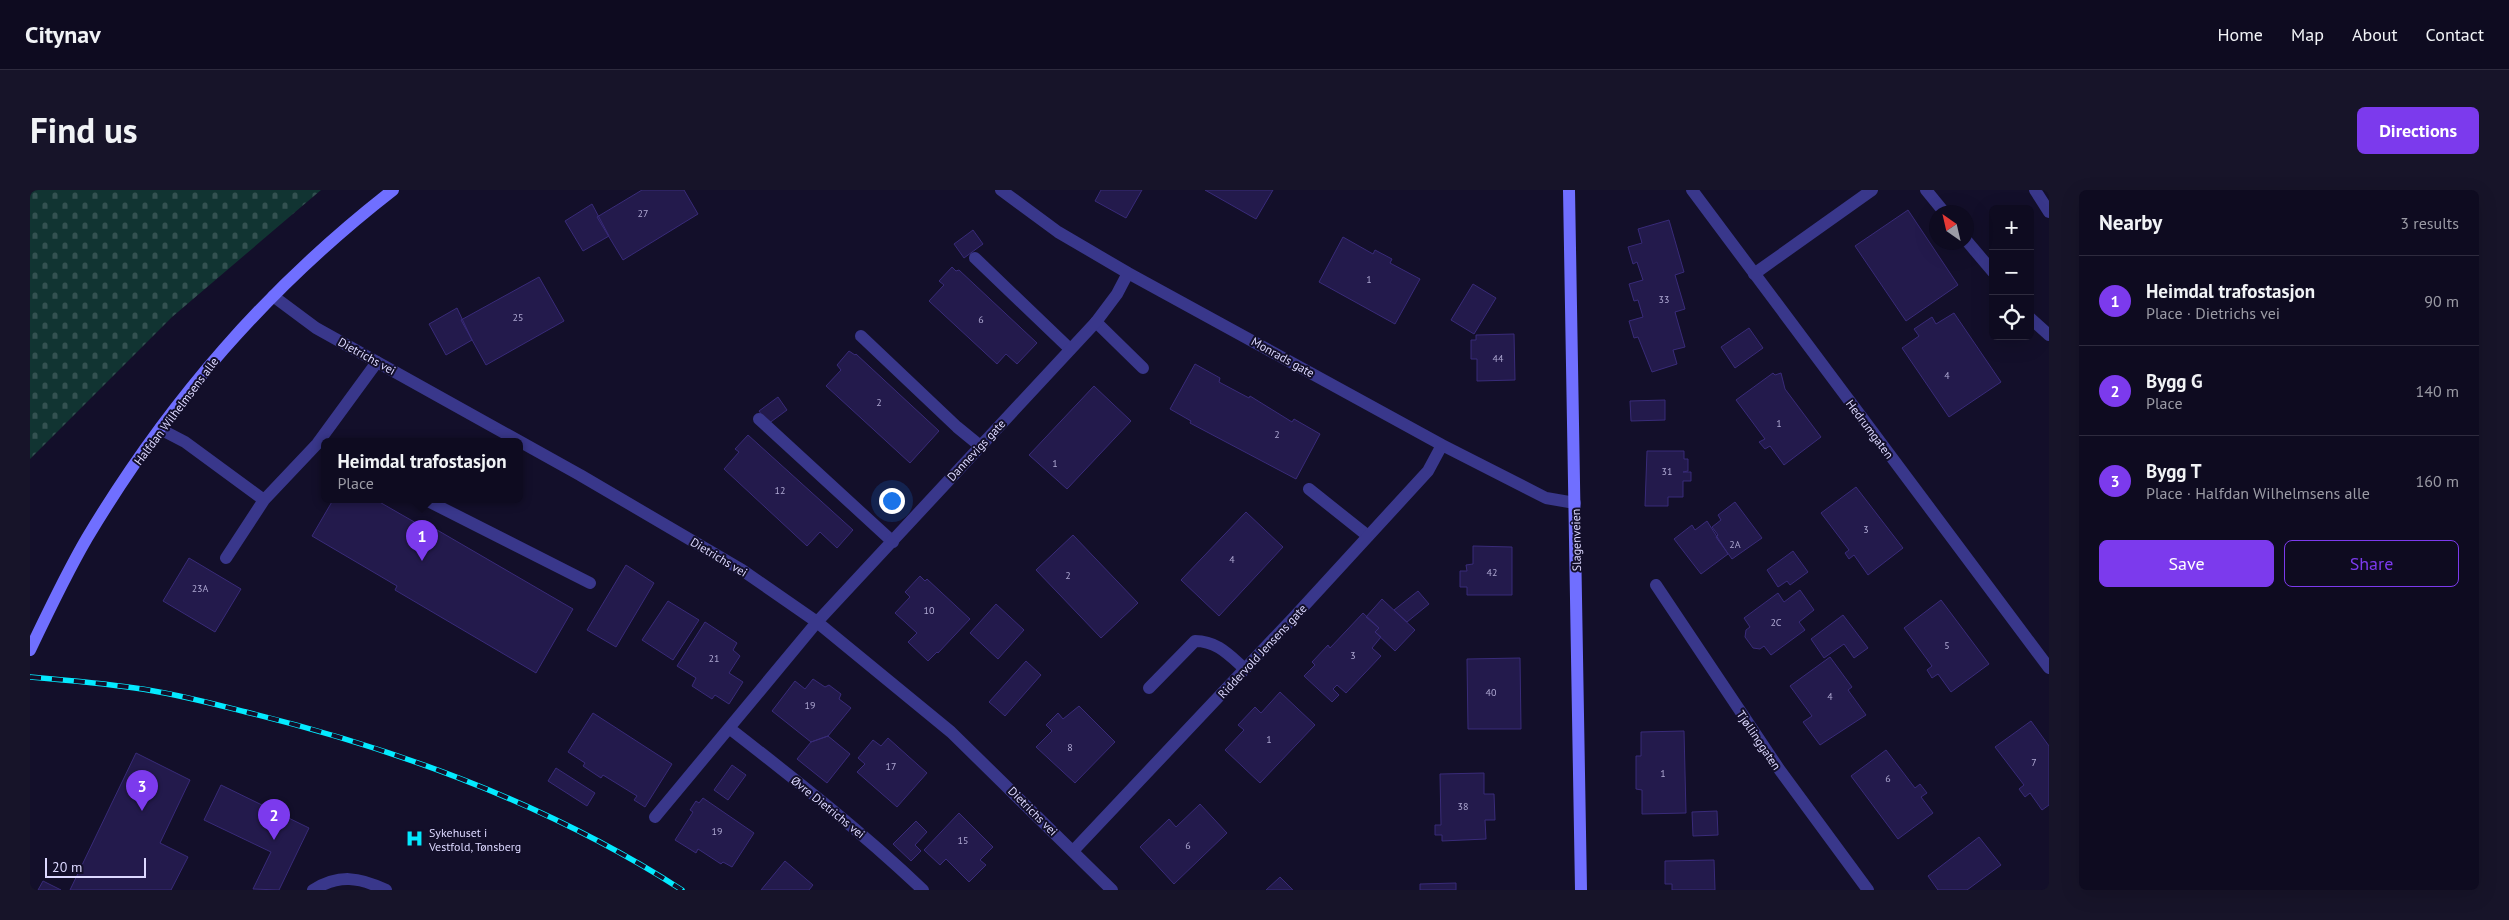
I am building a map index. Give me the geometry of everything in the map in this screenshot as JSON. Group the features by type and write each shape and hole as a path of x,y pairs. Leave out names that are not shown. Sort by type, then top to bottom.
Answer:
{"main road":[{"name":"Halfdan Wilhelmsens alle","path":"30,650 87,539 160,429 198,379 273,296 339,232 393,190"},
{"name":"Slagenveien","path":"1569,190 1582,890"}],"street":[{"name":"Monrads gate","path":"1001,190 1058,232 1128,273 1442,445 1546,498 1575,503"},
{"name":"Hedrumgaten","path":"1692,190 2049,668"},
{"path":"1754,274 1872,190"},
{"path":"1926,190 1938,205"},
{"path":"2035,190 2049,212"},
{"path":"1974,249 1989,267"},
{"path":"975,258 1070,350"},
{"name":"Dannevigs gate","path":"817,622 893,542 979,445 1096,322 1117,294 1128,273"},
{"name":"Dietrichs vei","path":"273,296 316,328 514,438"},
{"path":"1096,322 1143,368"},
{"path":"2034,322 2049,335"},
{"path":"861,336 957,427 979,445"},
{"path":"326,438 377,362"},
{"path":"759,419 893,542"},
{"path":"160,429 185,442 264,500"},
{"name":"Dietrichs vei","path":"523,443 742,570 817,622 951,732 1112,890"},
{"name":"Riddervold Jensens gate","path":"1073,852 1428,471 1442,445"},
{"path":"226,558 264,500 321,446"},
{"path":"1309,489 1368,536"},
{"path":"432,503 590,583"},
{"name":"Tjøllinggaten","path":"1656,585 1778,769 1868,890"},
{"path":"656,817 817,622"},
{"path":"1149,688 1195,642 1206,641 1218,646 1245,669"},
{"name":"Øvre Dietrichs vei","path":"729,728 810,791 886,854 923,890"},
{"path":"313,890 342,878 369,882 386,890"}],"green space":[{"path":"30,190 321,190 172,317 30,459"}],"building":[{"path":"642,190 684,190 698,214 623,260 597,217"},
{"path":"1101,190 1142,190 1126,218 1095,201"},
{"path":"1205,190 1273,190 1256,219"},
{"path":"592,204 609,236 583,251 565,221"},
{"path":"1908,210 1929,242 1929,250 1935,250 1958,285 1906,321 1855,246"},
{"path":"1669,220 1684,272 1675,275 1685,309 1675,312 1685,347 1673,350 1677,364 1652,372 1638,337 1634,338 1629,321 1643,317 1638,300 1634,301 1629,284 1643,280 1637,262 1633,264 1628,247 1642,243 1638,229"},
{"path":"973,230 983,244 964,258 954,244"},
{"path":"1343,237 1373,254 1375,250 1392,259 1390,263 1420,279 1395,324 1319,282"},
{"path":"952,267 956,271 959,270 1037,343 1017,364 1006,354 997,364 929,301 944,285 939,281"},
{"path":"539,277 564,321 486,365 461,320"},
{"path":"1473,284 1496,298 1474,334 1451,320"},
{"path":"457,308 472,340 446,355 429,324"},
{"path":"1954,313 2001,382 1949,417 1902,348 1919,336 1914,329 1932,317 1936,324"},
{"path":"1749,328 1763,348 1735,368 1721,347"},
{"path":"1514,334 1515,380 1477,381 1477,359 1471,359 1471,340 1476,340 1476,335"},
{"path":"849,351 856,354 939,431 910,463 826,386 841,370 837,365"},
{"path":"1195,364 1220,378 1219,382 1249,398 1250,396 1292,422 1294,419 1320,434 1296,479 1190,423 1191,421 1170,409"},
{"path":"1773,373 1775,375 1781,373 1785,389 1821,437 1784,465 1770,446 1765,449 1759,442 1765,439 1736,400"},
{"path":"1094,386 1131,421 1067,489 1029,455"},
{"path":"778,397 787,410 768,424 759,411"},
{"path":"1665,400 1665,420 1631,421 1630,401"},
{"path":"748,435 853,530 837,548 820,532 807,546 724,469 739,452 735,449"},
{"path":"1647,451 1684,451 1684,459 1688,459 1688,471 1683,472 1691,472 1691,481 1683,481 1683,497 1668,497 1668,506 1645,506"},
{"path":"1856,487 1903,548 1868,575 1854,555 1849,559 1845,553 1849,550 1821,513"},
{"path":"1735,502 1762,538 1732,559 1716,537 1718,535 1712,527 1721,520 1718,515"},
{"path":"331,503 381,503 430,531 432,527 573,609 536,673 395,590 397,586 312,536"},
{"path":"1246,512 1283,547 1219,616 1181,580"},
{"path":"1707,521 1728,554 1701,574 1674,539 1692,525 1695,530"},
{"path":"1073,535 1138,603 1101,638 1036,570"},
{"path":"1473,546 1512,547 1512,595 1467,595 1467,587 1460,587 1460,571 1467,571 1466,565 1473,564"},
{"path":"1793,551 1808,572 1790,585 1787,581 1778,587 1767,570"},
{"path":"189,558 241,589 215,632 163,601"},
{"path":"626,565 654,583 616,647 587,630"},
{"path":"920,576 925,581 927,579 970,619 928,661 908,642 917,633 895,613 910,597 905,592"},
{"path":"1800,590 1814,610 1799,622 1805,630 1771,655 1764,646 1760,649 1753,648 1745,637 1746,630 1750,627 1744,618 1778,593 1784,602"},
{"path":"1418,591 1429,604 1407,622 1394,610"},
{"path":"1382,599 1415,630 1395,651 1375,632 1379,628 1366,617"},
{"path":"1941,600 1989,664 1951,692 1938,674 1932,678 1927,670 1932,666 1904,628"},
{"path":"668,601 699,620 673,660 642,640"},
{"path":"996,604 1024,630 998,659 970,633"},
{"path":"1363,613 1379,628 1375,632 1381,637 1372,648 1381,656 1346,693 1337,685 1333,689 1339,695 1332,702 1304,676 1315,665 1312,662 1328,645 1330,648"},
{"path":"1843,615 1868,648 1854,658 1844,644 1824,658 1811,639"},
{"path":"705,622 737,643 733,650 740,656 729,673 743,682 729,704 715,695 712,699 692,686 696,678 677,666"},
{"path":"1830,657 1852,687 1848,690 1866,715 1820,745 1803,722 1812,716 1790,686"},
{"path":"1520,658 1521,729 1468,729 1467,659"},
{"path":"1026,661 1041,675 1005,716 989,702"},
{"path":"813,679 825,687 829,685 841,694 839,699 851,708 828,736 811,742 772,711 795,681 805,689"},
{"path":"1280,692 1315,725 1260,783 1225,750 1244,730 1238,725 1255,707 1261,713"},
{"path":"1079,706 1115,742 1075,783 1036,747 1052,731 1046,725 1058,713 1063,719"},
{"path":"593,713 672,764 645,807 634,800 637,796 603,775 601,778 583,766 585,763 568,752"},
{"path":"2031,721 2049,746 2049,805 2042,810 2030,793 2025,797 2019,789 2024,785 1995,747"},
{"path":"1684,731 1686,813 1642,814 1642,790 1636,789 1636,756 1641,756 1641,732"},
{"path":"828,736 850,754 827,783 797,759 811,742"},
{"path":"888,738 927,773 897,807 857,772 865,764 858,758 873,740 881,746"},
{"path":"1886,750 1915,788 1920,784 1927,793 1921,797 1933,813 1898,839 1851,776"},
{"path":"136,753 190,780 160,843 188,857 171,890 70,890"},
{"path":"732,765 746,775 728,800 714,790"},
{"path":"556,768 595,793 587,806 548,781"},
{"path":"1484,773 1484,794 1494,794 1495,820 1485,820 1486,839 1442,841 1442,835 1435,835 1435,825 1441,825 1440,774"},
{"path":"221,785 309,828 279,890 253,889 271,852 204,820"},
{"path":"703,798 754,833 732,867 723,862 721,864 698,849 696,853 675,840 693,812 690,810 696,801 699,803"},
{"path":"1200,804 1227,833 1174,884 1140,847 1169,819 1176,827"},
{"path":"1717,811 1718,835 1693,836 1692,812"},
{"path":"959,813 993,847 980,860 986,865 969,882 946,859 940,865 924,850"},
{"path":"916,821 927,832 915,845 921,851 911,861 893,844"},
{"path":"1979,837 2001,865 1967,890 1938,890 1928,876"},
{"path":"1714,860 1715,890 1672,890 1672,884 1665,884 1665,861"},
{"path":"785,861 813,885 809,890 761,890"},
{"path":"1280,877 1293,890 1266,890"},
{"path":"43,881 61,890 38,890"},
{"path":"1456,883 1456,890 1420,890 1420,884"}],"railway":[{"path":"30,677 122,686 177,695 360,743 472,783 526,806 632,859 682,890"}],"place":[{"name":"Heimdal trafostasjon","path":"422,561"},
{"name":"Bygg T","path":"142,811"},
{"name":"Sykehuset i Vestfold, Tønsberg","path":"415,839"},
{"name":"Bygg G","path":"274,840"}]}
